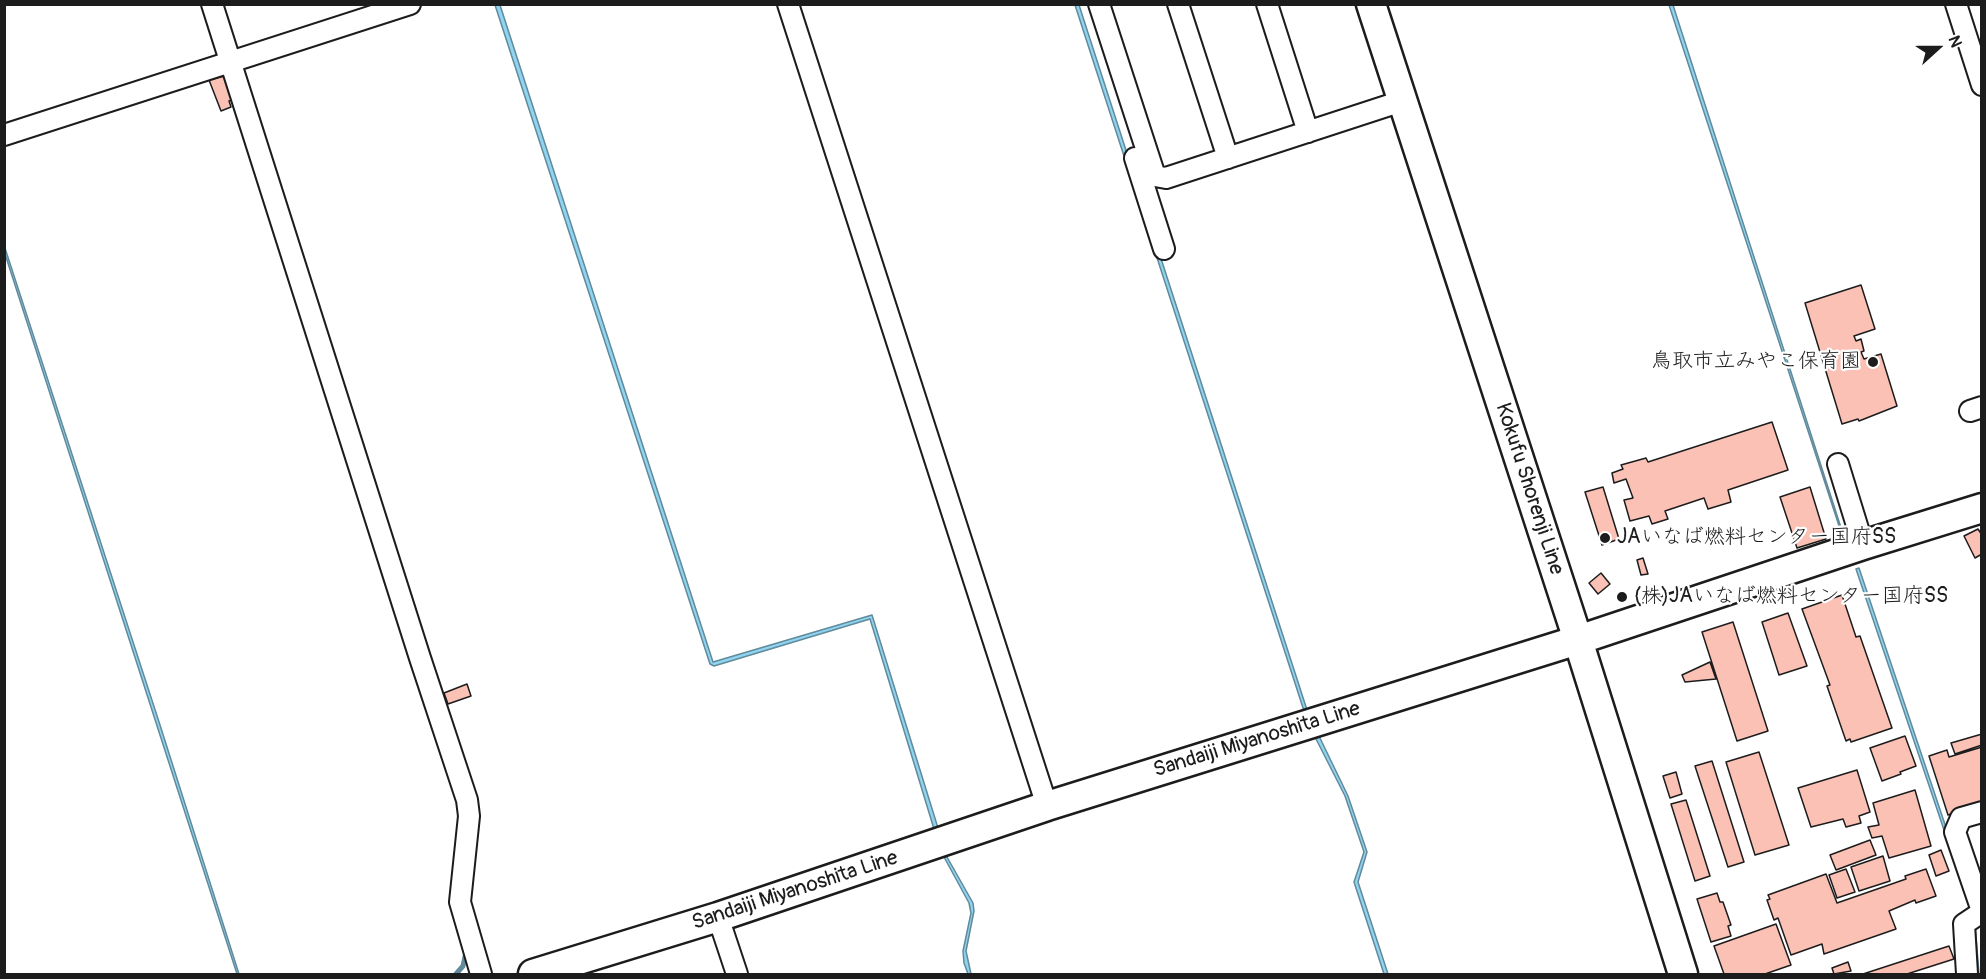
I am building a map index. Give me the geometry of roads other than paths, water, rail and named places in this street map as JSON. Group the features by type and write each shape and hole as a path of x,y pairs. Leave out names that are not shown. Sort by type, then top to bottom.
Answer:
{"main road":[{"name":"Kokufu Shorenji Line","path":"1371,4 1578,640 1683,975"},
{"name":"Sandaiji Miyanoshita Line","path":"533,975 718,917 1047,806 1578,640 1982,508"}],"street":[{"path":"212,4 467,800 469,816 460,902 481,975"},
{"path":"4,135 410,4"},
{"path":"788,4 1047,806"},
{"path":"1086,4 1164,249"},
{"path":"1099,4 1155,176 1166,178 1402,101"},
{"path":"1178,4 1228,158"},
{"path":"1267,4 1308,132"},
{"path":"1956,4 1982,85"},
{"path":"1838,464 1863,545"},
{"path":"1967,975 1964,924 1979,914 1981,908 1955,832 1961,818 1982,812"},
{"path":"718,917 737,975"}],"water":[{"path":"495,5 500,5 713,662 872,615 938,828 934,829 870,619 714,666 710,664"},
{"path":"1075,5 1079,5 1308,713 1305,714"},
{"path":"1669,5 1673,5 1842,535"},
{"path":"4,245 160,725 239,974 237,974"},
{"path":"1859,568 1974,911 1979,974 1976,974 1971,910 1856,569"},
{"path":"1319,736 1348,796 1367,852 1358,882 1388,974 1384,974 1354,882 1364,852 1345,796 1315,737"},
{"path":"944,857 947,857 973,903 974,911 966,951 971,974 968,974 964,963 963,951 971,913 969,903"}],"waterway":[{"path":"456,974 463,966 466,952"}],"place":[{"name":"鳥取市立みやこ保育園","path":"1873,362"},
{"name":"JAいなば燃料センター国府SS","path":"1605,538"},
{"name":"(株)JAいなば燃料センター国府SS","path":"1622,597"}]}
